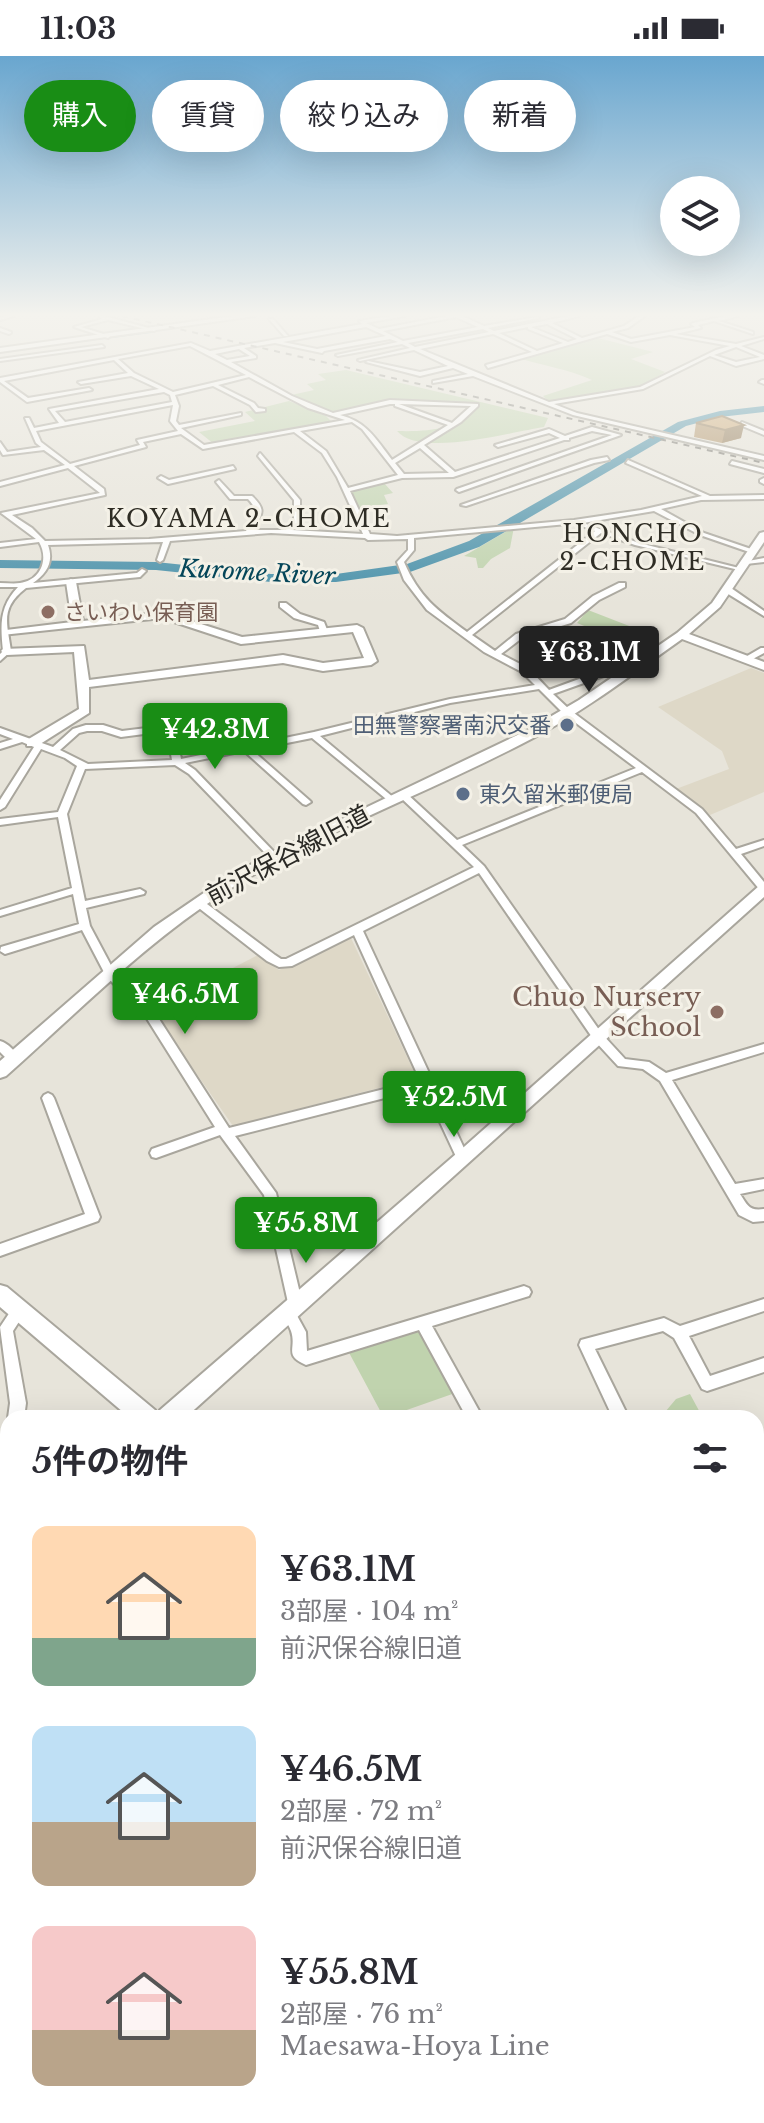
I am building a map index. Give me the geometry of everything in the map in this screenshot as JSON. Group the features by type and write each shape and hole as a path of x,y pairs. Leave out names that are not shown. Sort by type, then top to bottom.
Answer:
{"street":[{"path":"53,412 63,424"},
{"path":"58,418 100,412"},
{"path":"103,412 107,416"},
{"path":"33,430 126,412"},
{"path":"174,412 173,421 180,430 203,447 353,420"},
{"path":"324,412 362,425 402,476"},
{"path":"330,415 338,412"},
{"path":"418,412 452,425"},
{"path":"391,463 470,412"},
{"path":"573,412 764,458"},
{"path":"0,484 144,446 139,441 239,414"},
{"path":"330,415 336,423"},
{"path":"4,513 103,494 102,490 35,439 27,419"},
{"path":"742,424 764,433"},
{"path":"348,490 402,476 453,475 592,429 618,435 459,490"},
{"path":"296,431 324,452 348,490 368,538"},
{"path":"463,512 555,474 610,458 549,431 498,445"},
{"path":"487,437 513,455 555,474"},
{"path":"0,444 5,454 45,448"},
{"path":"420,445 453,475 459,490 465,532"},
{"path":"161,478 168,482 234,470 217,446"},
{"path":"751,455 764,450"},
{"path":"260,455 297,500 297,519 287,532"},
{"path":"628,462 710,498"},
{"path":"732,463 764,471"},
{"path":"219,482 232,498 246,496 258,505 259,514 249,532"},
{"path":"750,497 764,491"},
{"path":"0,545 167,540 249,532 411,537 574,522 710,498 764,497"},
{"path":"655,509 746,561"},
{"path":"0,746 31,742 85,710 80,648 4,655 3,610 46,565 43,542 31,527 4,513"},
{"path":"574,522 637,544 746,561 764,560"},
{"path":"466,636 601,530"},
{"name":"前沢保谷線旧道","path":"0,1071 110,973 199,903 274,857 531,734 681,635 702,619 728,590 764,535"},
{"path":"177,1410 463,1159 764,888 706,817 567,712 525,670 495,655 430,608 405,575 400,562 411,550 411,537"},
{"path":"160,560 167,540"},
{"path":"0,585 71,582 140,575 142,571"},
{"path":"71,582 78,625"},
{"path":"495,655 519,636 568,621 596,598 622,585"},
{"path":"728,590 764,614"},
{"path":"283,605 297,616 321,624 324,632"},
{"path":"3,632 163,615 241,641 357,628 371,661 323,667 283,659 84,684"},
{"path":"681,635 764,666"},
{"path":"746,659 764,650"},
{"path":"0,731 91,768 177,762 314,735 450,701 546,689 623,666 631,669"},
{"path":"54,751 76,731 86,728 103,728 121,734 171,728 177,762 192,772 274,857"},
{"path":"314,735 456,844 481,868 598,1037 622,1063 644,1063 655,1068 744,1211 753,1216 764,1215"},
{"path":"0,807 16,781 31,742"},
{"path":"246,749 306,802"},
{"path":"82,765 62,814 85,926 110,973 148,1011 225,1131 270,1193 299,1332 299,1354 306,1358 524,1292"},
{"path":"456,844 644,768"},
{"path":"0,782 16,781"},
{"path":"0,822 62,814"},
{"path":"734,853 764,843"},
{"path":"199,903 279,963 288,963 481,868"},
{"path":"0,913 77,890"},
{"path":"80,906 140,892"},
{"path":"5,950 85,926"},
{"path":"357,930 463,1159"},
{"path":"0,1045 14,1059"},
{"path":"664,1078 764,1048"},
{"path":"156,1153 225,1131 429,1082"},
{"path":"0,1250 93,1217 48,1098"},
{"path":"731,1190 764,1184"},
{"path":"0,1294 137,1410"},
{"path":"679,1333 764,1305"},
{"path":"17,1410 6,1330 19,1311"},
{"path":"423,1323 471,1410"},
{"path":"617,1410 586,1345 664,1324 679,1333 707,1384 764,1365"}],"shaded area":[{"path":"751,668 764,673 764,792 710,815 676,789 729,769 722,751 658,707"},
{"path":"350,936 417,1078 233,1126 152,1010 258,955 279,970"}],"green space":[{"path":"246,412 317,412 332,422 214,444 199,432 255,421"},
{"path":"525,412 548,418 544,427 445,443 409,439 397,431 442,428 471,414"},
{"path":"384,483 393,493 384,495 388,504 357,508 351,491"},
{"path":"514,527 510,548 491,559 483,568 478,568 476,558 464,556"},
{"path":"588,610 637,629 616,639 577,623"},
{"path":"422,1327 458,1392 407,1410 380,1410 346,1347"},
{"path":"690,1394 699,1410 667,1410 676,1399"}],"building":[{"path":"722,416 744,425 725,430 696,423"}],"waterway":[{"name":"Kurome River","path":"0,564 156,566 271,578 336,578 410,568 474,544 682,424 734,412"}],"railway":[{"path":"543,412 764,463"}],"place":[{"name":"さいわい保育園","path":"48,612"},
{"name":"田無警察署南沢交番","path":"567,725"},
{"name":"東久留米郵便局","path":"463,794"},
{"name":"Chuo Nursery School","path":"717,1012"}],"district":[{"name":"KOYAMA 2-CHOME","path":"249,518"},
{"name":"HONCHO 2-CHOME","path":"633,547"}]}
